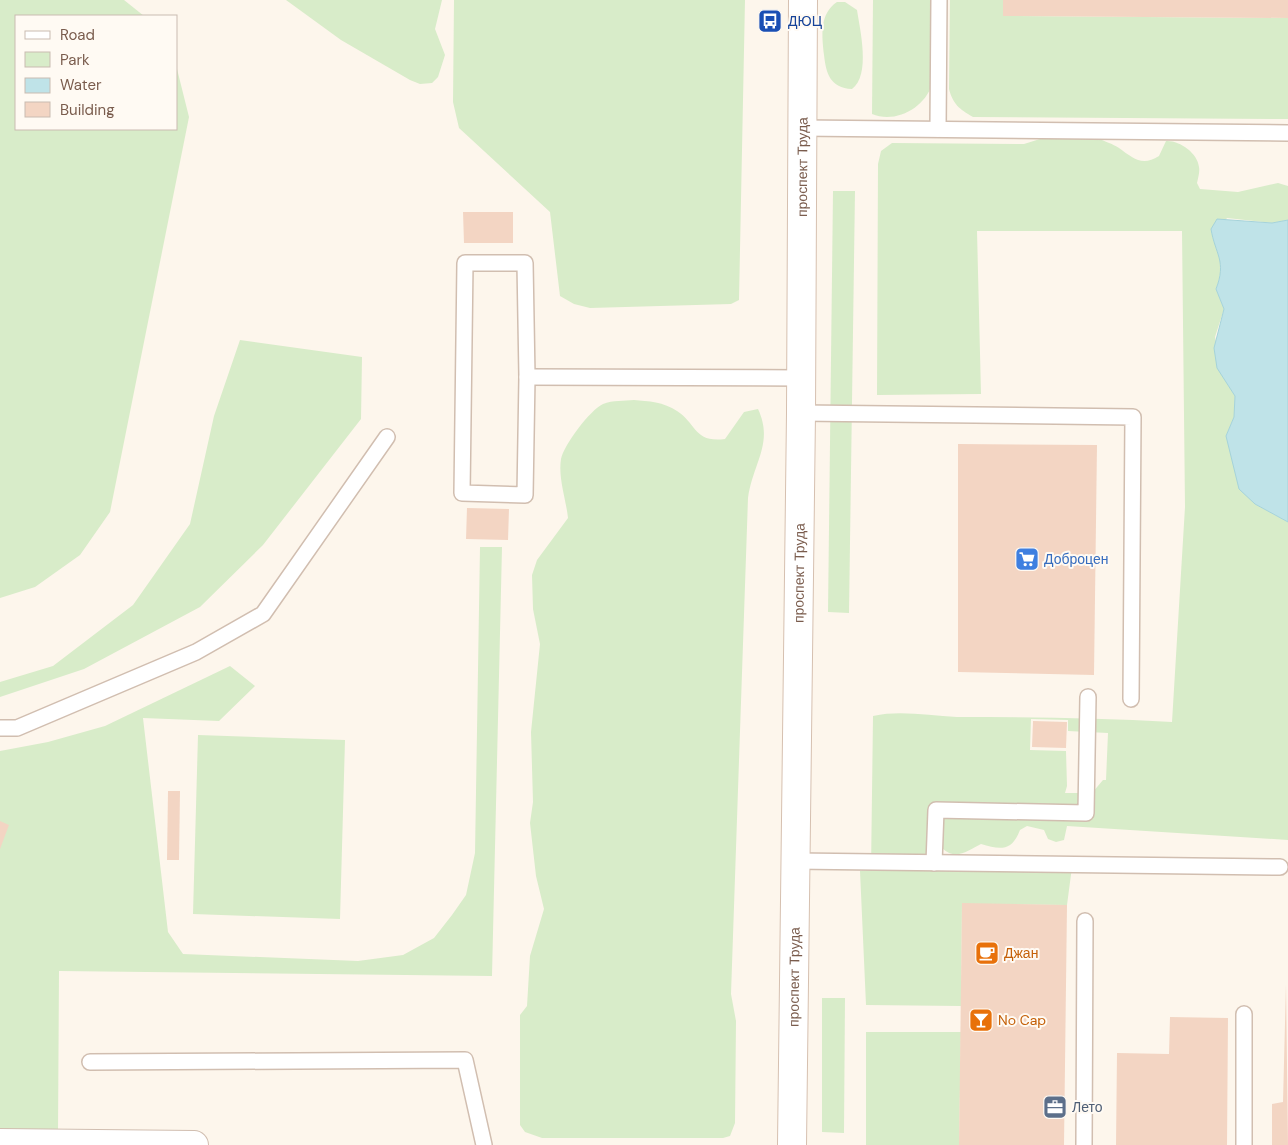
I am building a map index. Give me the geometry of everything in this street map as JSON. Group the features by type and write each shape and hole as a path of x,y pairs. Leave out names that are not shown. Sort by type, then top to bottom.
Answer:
{"main road":[{"name":"проспект Труда","path":"792,1145 801,413 803,0"},
{"path":"0,1143 194,1145"}],"lane":[{"path":"938,129 940,0"},
{"path":"801,128 1288,133"},
{"path":"525,263 527,377 525,495 462,493 465,264 525,263"},
{"path":"527,377 800,378"},
{"path":"801,413 1133,417 1131,698"},
{"path":"0,728 17,728 196,652 263,614 387,438"},
{"path":"934,863 936,810 1086,813 1088,697"},
{"path":"795,862 1280,867"},
{"path":"1084,1145 1085,921"},
{"path":"1244,1014 1244,1145"},
{"path":"90,1062 464,1060 484,1145"}],"green space":[{"path":"0,0 124,0 143,15 15,15 15,130 178,130 178,73 189,117 110,512 80,555 35,587 0,598"},
{"path":"286,0 442,0 435,29 445,55 438,77 432,83 420,84 410,80 341,40"},
{"path":"454,0 745,0 739,300 731,304 590,308 574,304 560,296 550,212 459,128 453,102"},
{"path":"873,0 931,0 932,84 928,93 916,107 908,112 890,117 872,114"},
{"path":"950,0 1003,0 1003,16 1288,18 1288,119 973,117 957,106 952,99 949,89"},
{"path":"837,2 845,2 857,10 862,40 863,63 858,82 852,89 834,83 830,78 825,62 824,19 831,7"},
{"path":"1097,138 1117,147 1133,158 1143,161 1159,156 1166,141 1171,141 1182,145 1192,152 1198,162 1199,173 1197,183 1200,189 1238,192 1278,183 1288,186 1288,220 1272,223 1227,218 1213,239 1218,251 1220,264 1220,276 1216,289 1224,309 1215,337 1223,377 1235,396 1234,417 1226,436 1255,504 1288,522 1288,840 1067,826 1064,840 1056,842 1048,839 1044,830 1027,826 1020,830 1013,842 1005,847 1000,848 981,844 962,854 952,854 942,848 934,866 1072,867 1067,905 962,904 961,1006 866,1005 860,871 871,870 873,716 904,713 957,717 1065,718 1172,722 1185,507 1182,231 977,231 981,394 877,395 878,164 881,151 892,143 1024,144 1040,139","holes":["1031,719 1068,720 1068,731 1108,733 1106,780 1103,780 1092,793 1065,793 1067,786 1066,751 1030,750"]},
{"path":"833,191 855,191 849,613 828,612"},
{"path":"240,340 362,357 361,419 263,545 200,607 84,669 0,697 0,682 53,666 133,605 190,524 214,416"},
{"path":"634,400 656,403 672,408 684,416 701,435 715,439 725,439 744,412 758,409 764,432 761,453 748,498 731,994 736,1021 735,1123 730,1136 723,1138 542,1138 525,1132 520,1125 520,1015 527,1006 530,956 544,909 536,876 530,823 533,802 531,732 540,644 533,609 532,575 537,560 568,518 560,466 567,445 591,413 603,404"},
{"path":"480,547 502,547 492,976 59,971 58,1133 0,1131 0,751 48,742 105,726 230,666 255,686 219,721 143,718 168,932 183,954 358,961 403,955 434,938 452,915 466,895 475,853"},
{"path":"198,735 345,740 340,919 193,914"},
{"path":"822,998 845,998 844,1133 822,1132"},
{"path":"866,1032 961,1032 959,1145 866,1145"}],"water":[{"path":"1217,219 1272,223 1288,220 1288,522 1255,504 1239,489 1226,436 1234,417 1235,396 1217,368 1214,348 1224,309 1216,289 1220,264 1211,229"}],"building":[{"path":"1003,0 1288,0 1288,18 1003,16"},
{"path":"463,212 513,212 513,243 464,243"},
{"name":"Доброцен","path":"958,444 1097,445 1094,675 958,672"},
{"path":"467,508 509,509 508,540 466,539"},
{"path":"1033,721 1067,722 1066,748 1032,747"},
{"path":"168,791 180,791 179,860 167,860"},
{"path":"0,821 9,825 0,849"},
{"path":"962,903 1067,905 1064,1145 959,1145"},
{"path":"1286,984 1288,1145 1272,1145 1272,1104 1283,1102"},
{"path":"1170,1017 1228,1018 1227,1145 1116,1145 1117,1053 1169,1054"}],"place":[{"name":"ДЮЦ","path":"770,21"},
{"name":"Доброцен","path":"1027,559"},
{"name":"Джан","path":"987,953"},
{"name":"No Cap","path":"981,1020"},
{"name":"Лето","path":"1055,1107"}]}
